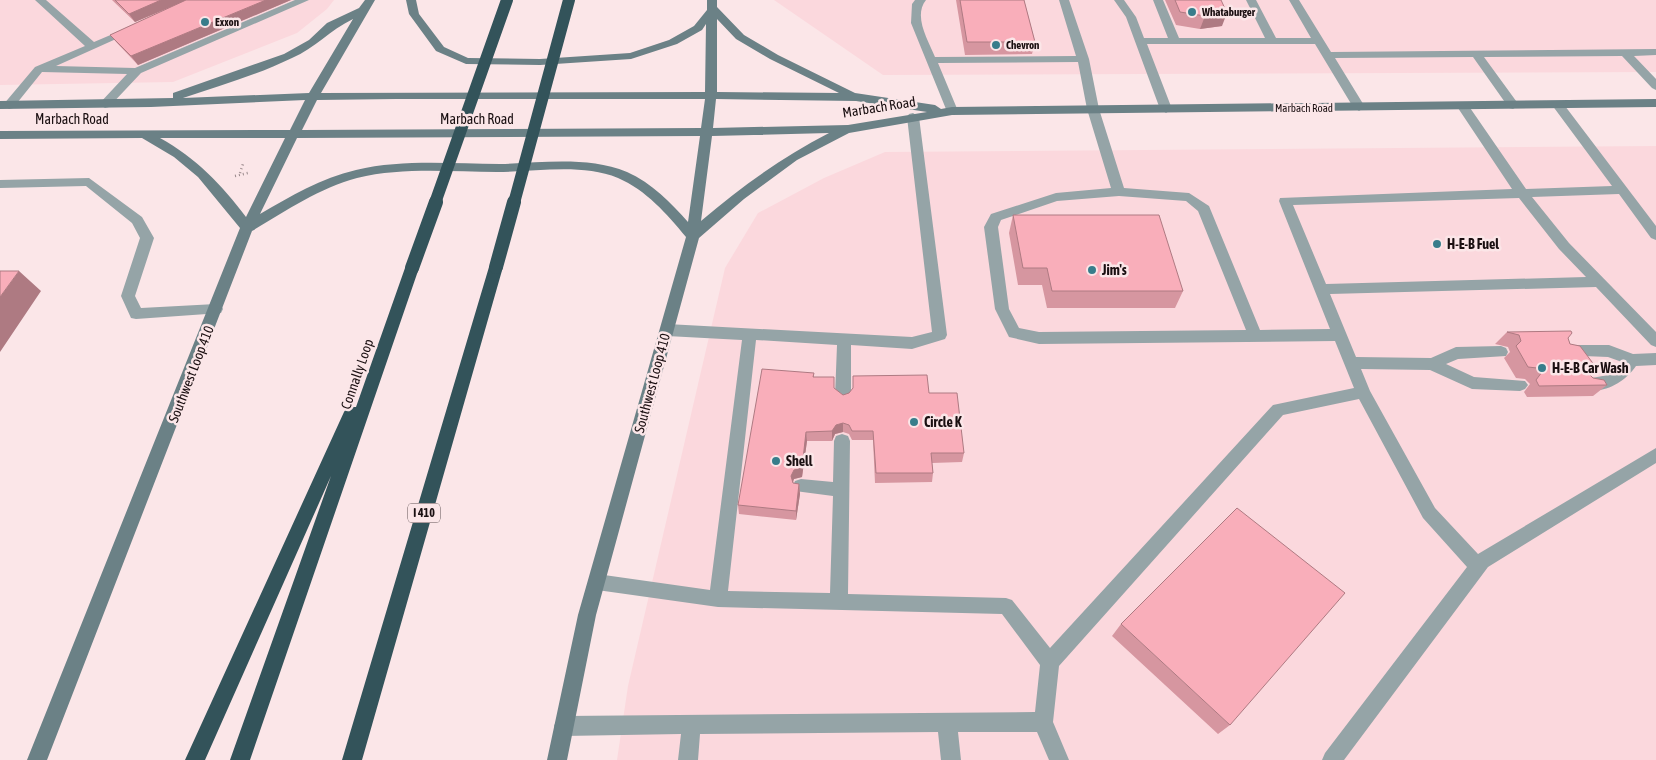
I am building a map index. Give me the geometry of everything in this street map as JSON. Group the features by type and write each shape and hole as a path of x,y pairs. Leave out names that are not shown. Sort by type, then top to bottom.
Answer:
{"highway":[{"name":"Connally Loop","path":"240,760 506,0"},
{"name":"I 410","path":"352,760 496,267 569,0"},
{"path":"195,760 394,320"}],"main road":[{"name":"Southwest Loop 410","path":"37,760 247,228 294,134 370,0"},
{"path":"411,0 414,14 440,49 466,61 540,62 631,56 652,51 698,28 712,4 740,37 774,57 856,97"},
{"name":"Southwest Loop 410","path":"557,760 588,615 693,236 708,132 711,96 712,4"},
{"path":"151,103 217,84 288,56 313,42 331,25 362,12"},
{"name":"Marbach Road","path":"5,105 151,103 314,97 711,96 856,97 952,111"},
{"name":"Marbach Road","path":"0,135 708,132 848,129 952,111 1656,104"},
{"path":"144,134 169,148 201,171 215,185 247,228 305,194 338,179 387,169 586,167 621,175 644,187 666,205 693,236 739,196 793,157 848,129"}],"lane":[{"path":"40,0 92,46"},
{"path":"105,104 137,71 170,54 247,21 285,5 304,0"},
{"path":"921,0 917,4 916,23 952,111"},
{"path":"1064,0 1083,59 1093,109 1119,192"},
{"path":"1119,0 1131,17 1166,109"},
{"path":"1158,0 1175,41"},
{"path":"1251,0 1272,41"},
{"path":"1294,0 1360,107"},
{"path":"5,105 39,69 145,24"},
{"path":"1141,41 1318,40"},
{"path":"1626,52 1656,86"},
{"path":"1327,55 1656,52"},
{"path":"1476,53 1513,105"},
{"path":"931,60 1083,59"},
{"path":"39,69 137,71"},
{"path":"1558,104 1656,235"},
{"path":"1462,105 1523,195 1564,246 1656,340"},
{"path":"667,330 912,344 940,335 913,117"},
{"path":"0,184 89,182 137,220 148,238 128,296 136,314 216,309"},
{"path":"1478,566 1429,513 1363,392 1285,201 1523,195 1622,190"},
{"path":"1256,336 1204,209 1189,198 1119,192 1056,197 996,217 990,227 1002,309 1014,333 1039,338 1256,336 1340,335"},
{"path":"1321,289 1599,282"},
{"path":"718,599 747,424 750,334"},
{"path":"843,397 844,340"},
{"path":"1564,351 1609,351 1632,360 1656,359"},
{"path":"1432,364 1456,353 1500,352"},
{"path":"1585,384 1612,382 1620,377 1632,360"},
{"path":"1351,363 1432,364 1472,383 1520,385"},
{"path":"1059,760 1043,722 1050,662 1278,410 1363,392"},
{"path":"839,602 842,441"},
{"path":"1332,760 1482,561 1656,455"},
{"path":"801,486 840,490"},
{"path":"597,582 718,599 1006,606 1050,662"},
{"path":"947,722 951,760"},
{"path":"564,726 1043,722"},
{"path":"688,760 691,724"}],"path":[{"path":"240,173 242,164"}],"shaded area":[{"path":"0,0 334,0 327,9 297,33 173,82 0,85"},
{"path":"774,0 1656,0 1656,72 883,75"},
{"path":"1656,146 1656,760 617,760 628,686 725,268 758,213 824,178 885,152"}],"building":[{"path":"115,0 161,0 129,14"},
{"path":"186,0 266,0 131,56 110,35"},
{"path":"960,0 1024,0 1035,42 967,42"},
{"path":"1175,0 1221,0 1227,13 1205,16 1180,12"},
{"name":"Jim's","path":"1013,215 1159,215 1183,291 1052,291 1047,268 1023,268"},
{"path":"0,271 19,271 0,297"},
{"path":"1571,331 1572,333 1568,338 1570,344 1580,346 1595,366 1589,374 1593,378 1604,380 1607,385 1539,386 1536,380 1542,372 1537,368 1528,367 1516,346 1521,341 1519,335 1507,332"},
{"path":"762,369 814,373 813,377 834,377 834,388 843,395 849,393 853,388 853,376 927,375 929,393 957,393 964,453 931,453 933,473 876,473 873,431 852,431 849,425 843,423 836,425 832,431 806,432 802,468 794,470 791,476 793,483 799,484 796,511 738,505"},
{"path":"1237,508 1345,593 1230,725 1121,624"}],"place":[{"name":"Whataburger","path":"1192,12"},
{"name":"Exxon","path":"205,22"},
{"name":"Chevron","path":"996,45"},
{"name":"H-E-B Fuel","path":"1437,244"},
{"name":"Jim's","path":"1092,270"},
{"name":"H-E-B Car Wash","path":"1542,368"},
{"name":"Circle K","path":"914,422"},
{"name":"Shell","path":"776,461"}]}
